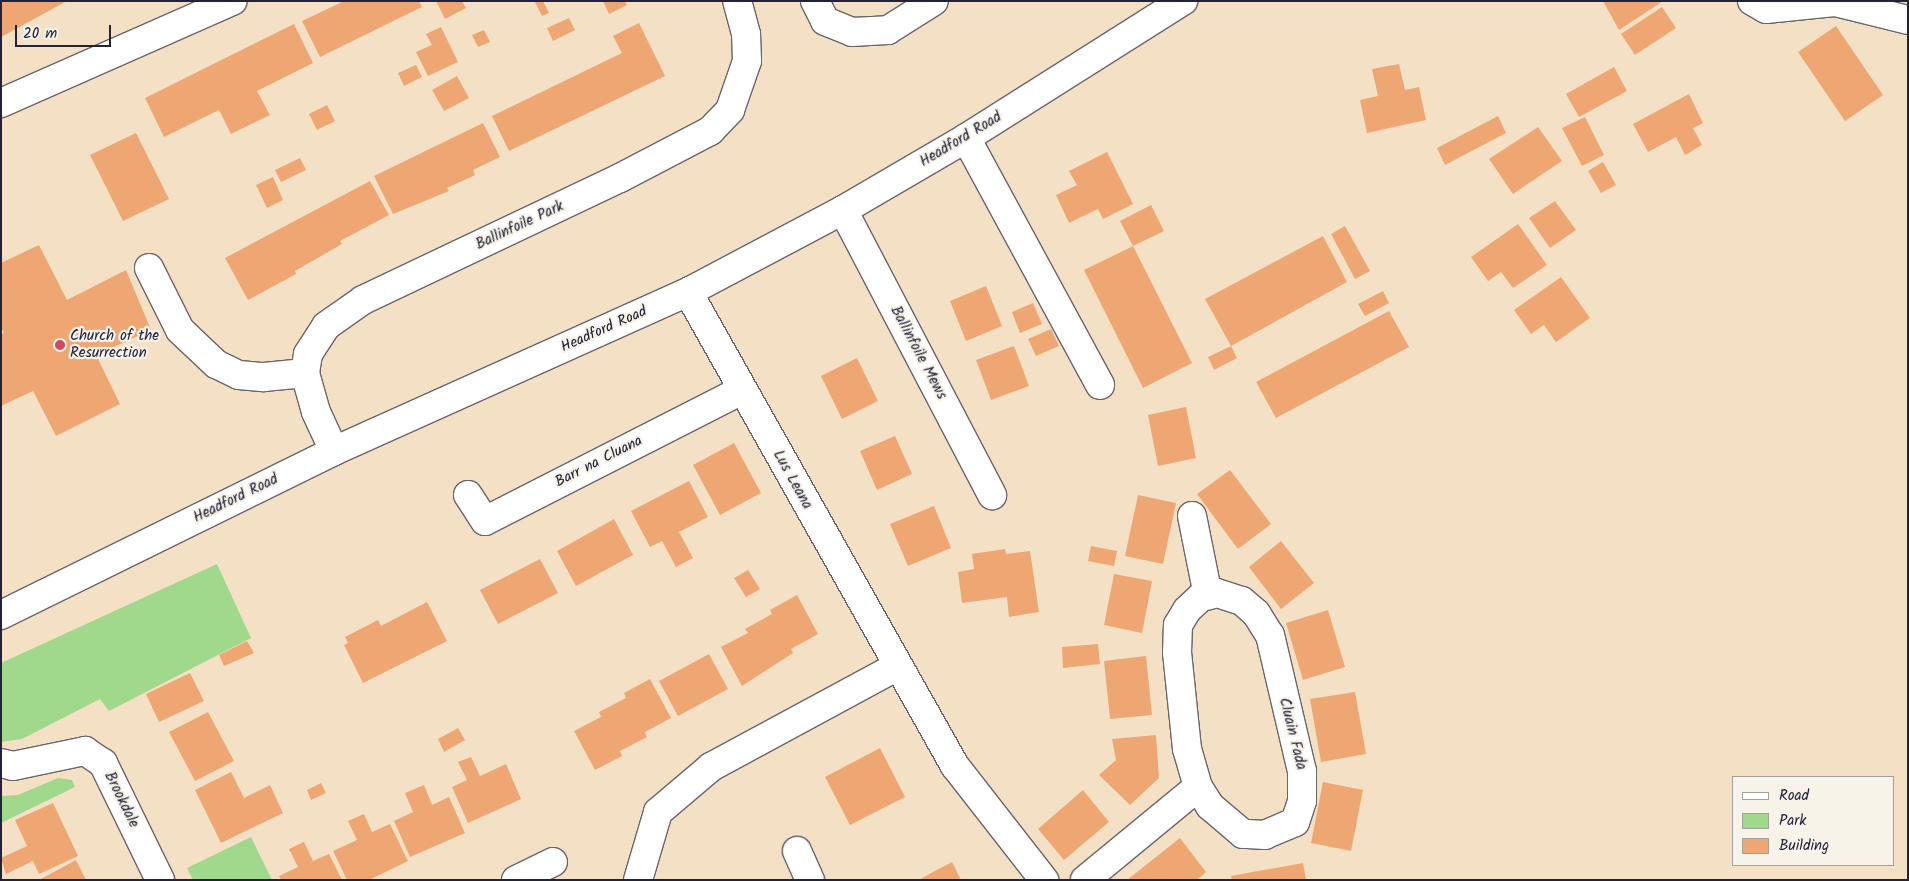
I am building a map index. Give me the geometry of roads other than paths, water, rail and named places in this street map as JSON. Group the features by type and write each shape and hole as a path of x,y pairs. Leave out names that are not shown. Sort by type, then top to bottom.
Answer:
{"street":[{"path":"1,103 232,1"},
{"name":"Ballinfoile Park","path":"305,372 308,354 326,326 363,300 620,178 710,131 730,110 747,61 746,34 737,1"},
{"path":"815,1 825,21 852,32 888,30 934,1"},
{"name":"Headford Road","path":"1,616 334,451 688,292 843,210 966,138 1183,1"},
{"path":"1752,1 1766,9 1835,2 1908,20"},
{"path":"966,138 1100,386"},
{"name":"Ballinfoile Mews","path":"843,210 992,495"},
{"path":"149,268 180,330 216,364 239,375 264,377 305,372 316,412 334,451"},
{"name":"Lus Leana","path":"688,292 896,666 955,766 1044,880"},
{"name":"Barr na Cluana","path":"468,495 484,520 742,390"},
{"path":"1192,516 1208,595"},
{"name":"Cluain Fada","path":"1217,593 1242,601 1256,613 1270,635 1302,771 1302,801 1295,822 1283,829 1265,835 1243,834 1210,806 1198,787 1187,749 1177,653 1178,625 1187,610 1201,597 1217,593"},
{"path":"638,880 658,812 711,767 896,666"},
{"name":"Brookdale","path":"1,763 14,766 85,751 103,763 160,880"},
{"path":"1085,880 1198,787"},
{"path":"797,852 810,880"},
{"path":"516,880 554,862"}],"place":[{"name":"Church of the Resurrection","path":"60,345"}]}
